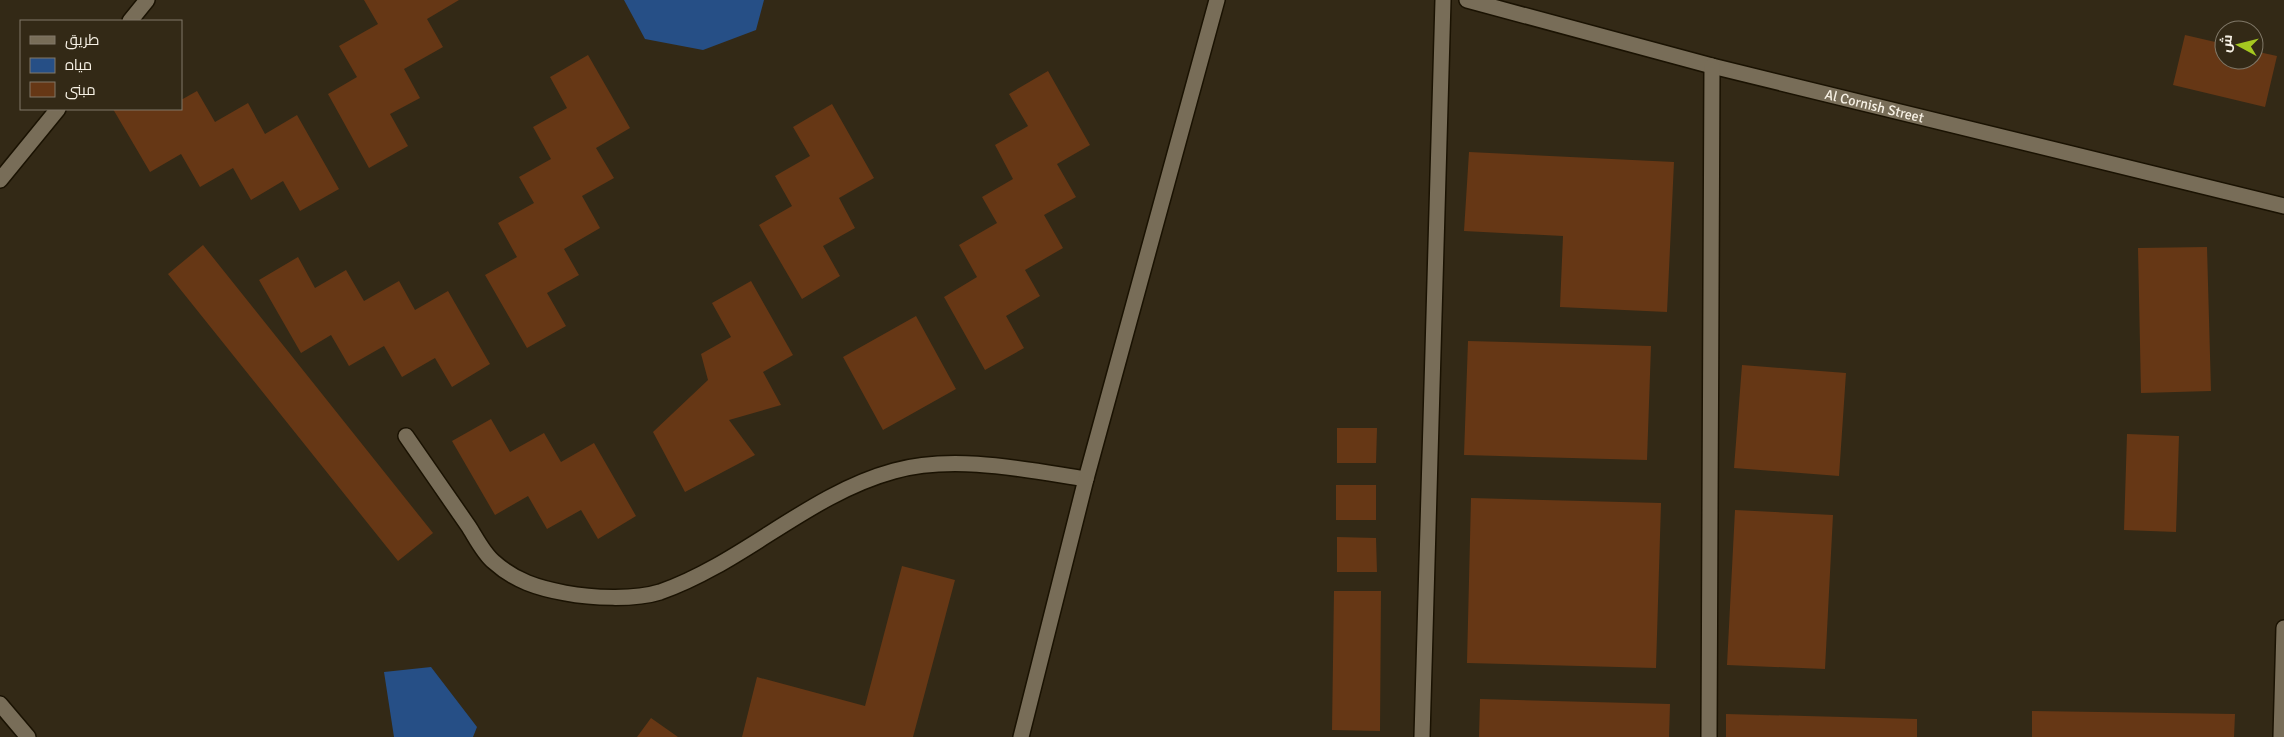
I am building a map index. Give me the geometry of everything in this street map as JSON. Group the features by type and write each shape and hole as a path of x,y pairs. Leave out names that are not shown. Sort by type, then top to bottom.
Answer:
{"street":[{"path":"131,20 147,0"},
{"path":"1021,737 1086,479 1217,0"},
{"path":"1422,737 1443,0"},
{"name":"Al Cornish Street","path":"1467,0 1712,66 2284,206"},
{"path":"1709,737 1712,66"},
{"path":"0,180 57,110"},
{"path":"406,436 492,561 520,581 578,596 614,598 658,593 695,577 858,482 896,470 930,464 965,464 1029,470 1086,479"},
{"path":"2281,737 2284,628"},
{"path":"0,704 28,737"}],"water":[{"path":"624,0 764,0 756,30 703,50 645,39"},
{"path":"431,667 477,727 473,737 394,737 384,672"}],"building":[{"path":"364,0 459,0 427,19 443,47 404,69 420,98 390,114 408,146 369,168 328,94 357,77 339,46 378,24"},
{"path":"2185,35 2214,42 2214,70 2264,70 2264,53 2277,56 2265,107 2173,85"},
{"path":"588,55 630,128 596,148 614,178 582,196 600,228 564,249 579,275 547,293 566,326 527,348 485,275 517,257 498,223 534,203 519,177 551,159 533,127 567,108 550,77"},
{"path":"1048,71 1090,145 1057,164 1076,197 1044,215 1063,248 1025,270 1040,296 1006,316 1024,348 985,370 944,297 977,277 959,245 997,223 982,197 1013,179 995,145 1028,126 1009,94"},
{"path":"197,91 215,122 248,103 265,134 297,115 339,189 300,211 283,181 251,200 233,168 200,187 181,154 150,172 114,110 182,110 182,99"},
{"path":"832,104 874,178 839,198 855,228 823,246 840,276 802,299 759,225 792,206 775,176 810,156 793,127"},
{"path":"1469,152 1674,162 1667,312 1560,307 1563,236 1464,231"},
{"path":"203,245 433,533 398,561 168,274"},
{"path":"2207,247 2211,391 2141,393 2138,248"},
{"path":"298,257 315,288 346,270 364,301 399,281 415,310 448,291 490,364 452,387 435,358 402,377 384,346 349,366 331,335 301,353 259,280"},
{"path":"751,281 793,355 763,372 781,405 729,420 755,455 685,492 653,432 708,380 701,354 731,337 712,303"},
{"path":"916,316 956,389 883,430 843,357"},
{"path":"1468,341 1651,346 1647,460 1464,455"},
{"path":"1742,365 1846,373 1839,476 1734,468"},
{"path":"491,419 510,452 544,433 561,462 594,443 636,516 598,539 581,510 547,529 528,496 495,515 452,441"},
{"path":"1337,428 1377,428 1376,463 1337,463"},
{"path":"2127,434 2179,436 2176,532 2124,530"},
{"path":"1336,485 1376,485 1376,520 1336,520"},
{"path":"1471,498 1661,503 1656,668 1467,663"},
{"path":"1735,510 1833,515 1825,669 1727,665"},
{"path":"1337,537 1376,538 1377,572 1337,572"},
{"path":"902,566 955,580 913,737 742,737 757,677 865,706"},
{"path":"1334,591 1381,591 1380,731 1332,730"},
{"path":"1480,699 1670,704 1669,737 1479,737"},
{"path":"2032,711 2235,714 2234,737 2032,737"},
{"path":"1726,714 1917,719 1917,737 1726,737"},
{"path":"651,718 678,737 637,737"}]}
